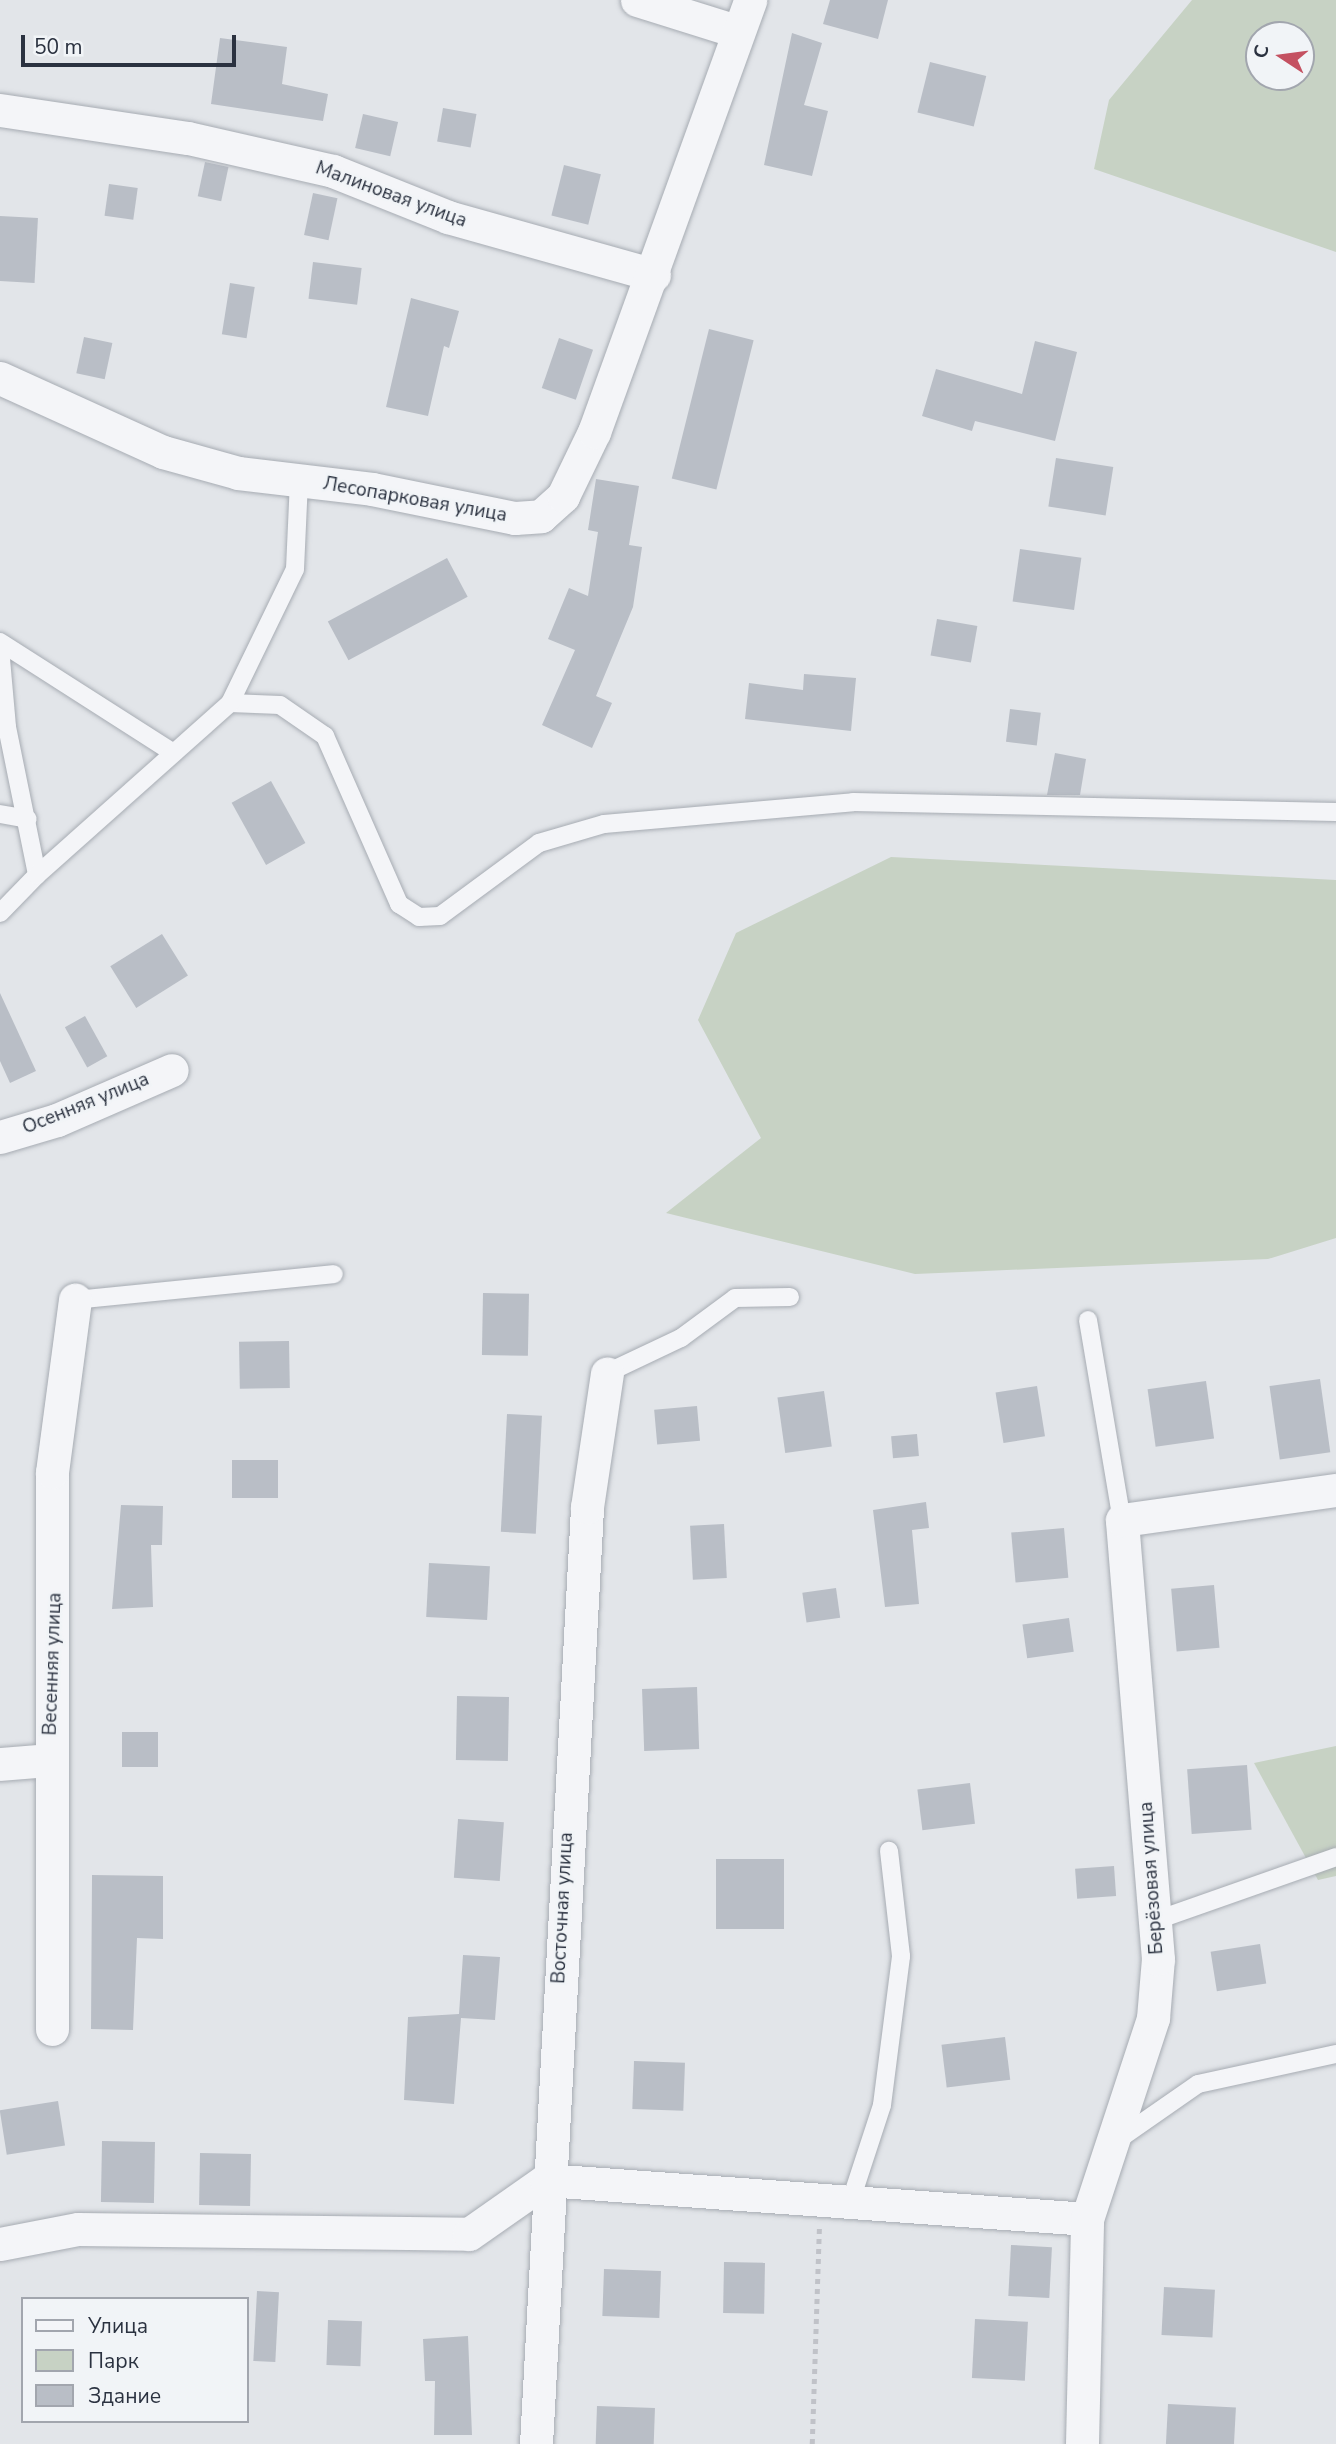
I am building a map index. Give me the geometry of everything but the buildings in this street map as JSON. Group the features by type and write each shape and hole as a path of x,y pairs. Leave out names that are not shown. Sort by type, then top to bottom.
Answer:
{"street":[{"path":"637,0 736,31"},
{"name":"Лесопарковая улица","path":"0,377 163,453 299,481 514,518 541,516 563,496 594,432 654,275 736,31 750,0"},
{"name":"Малиновая улица","path":"0,110 188,138 333,171 449,217 654,275"},
{"name":"Осенняя улица","path":"0,1137 57,1120 172,1069"},
{"name":"Весенняя улица","path":"52,2029 50,1760 57,1618 52,1472 75,1300"},
{"name":"Восточная улица","path":"536,2444 546,2180 587,1507 607,1373"},
{"path":"1122,1520 1336,1490"},
{"name":"Берёзовая улица","path":"1082,2444 1087,2219 1153,2018 1157,1920 1122,1520"},
{"path":"0,1764 50,1760"},
{"path":"0,2244 78,2229 469,2234 546,2180 1087,2219"}],"lane":[{"path":"0,913 37,875 230,703 295,569 299,481"},
{"path":"0,645 172,752"},
{"path":"0,645 4,726 28,819 37,875"},
{"path":"230,703 280,705 325,736 399,904 419,917 440,916 539,843 604,824 853,802 1336,811"},
{"path":"0,814 28,819"},
{"path":"75,1300 334,1274"},
{"path":"607,1373 681,1338 735,1298 790,1297"},
{"path":"1088,1320 1122,1520"},
{"path":"836,2199 882,2105 901,1956 889,1851"},
{"path":"1157,1920 1336,1857"},
{"path":"1111,2144 1198,2084 1336,2054"}],"path":[{"path":"812,2444 836,2199"}],"green space":[{"path":"1192,0 1336,0 1336,252 1094,169 1109,100"},
{"path":"891,857 1336,880 1336,1238 1268,1259 915,1274 666,1213 761,1138 698,1020 736,933"},
{"path":"1336,1746 1336,1876 1318,1880 1254,1763"}]}
